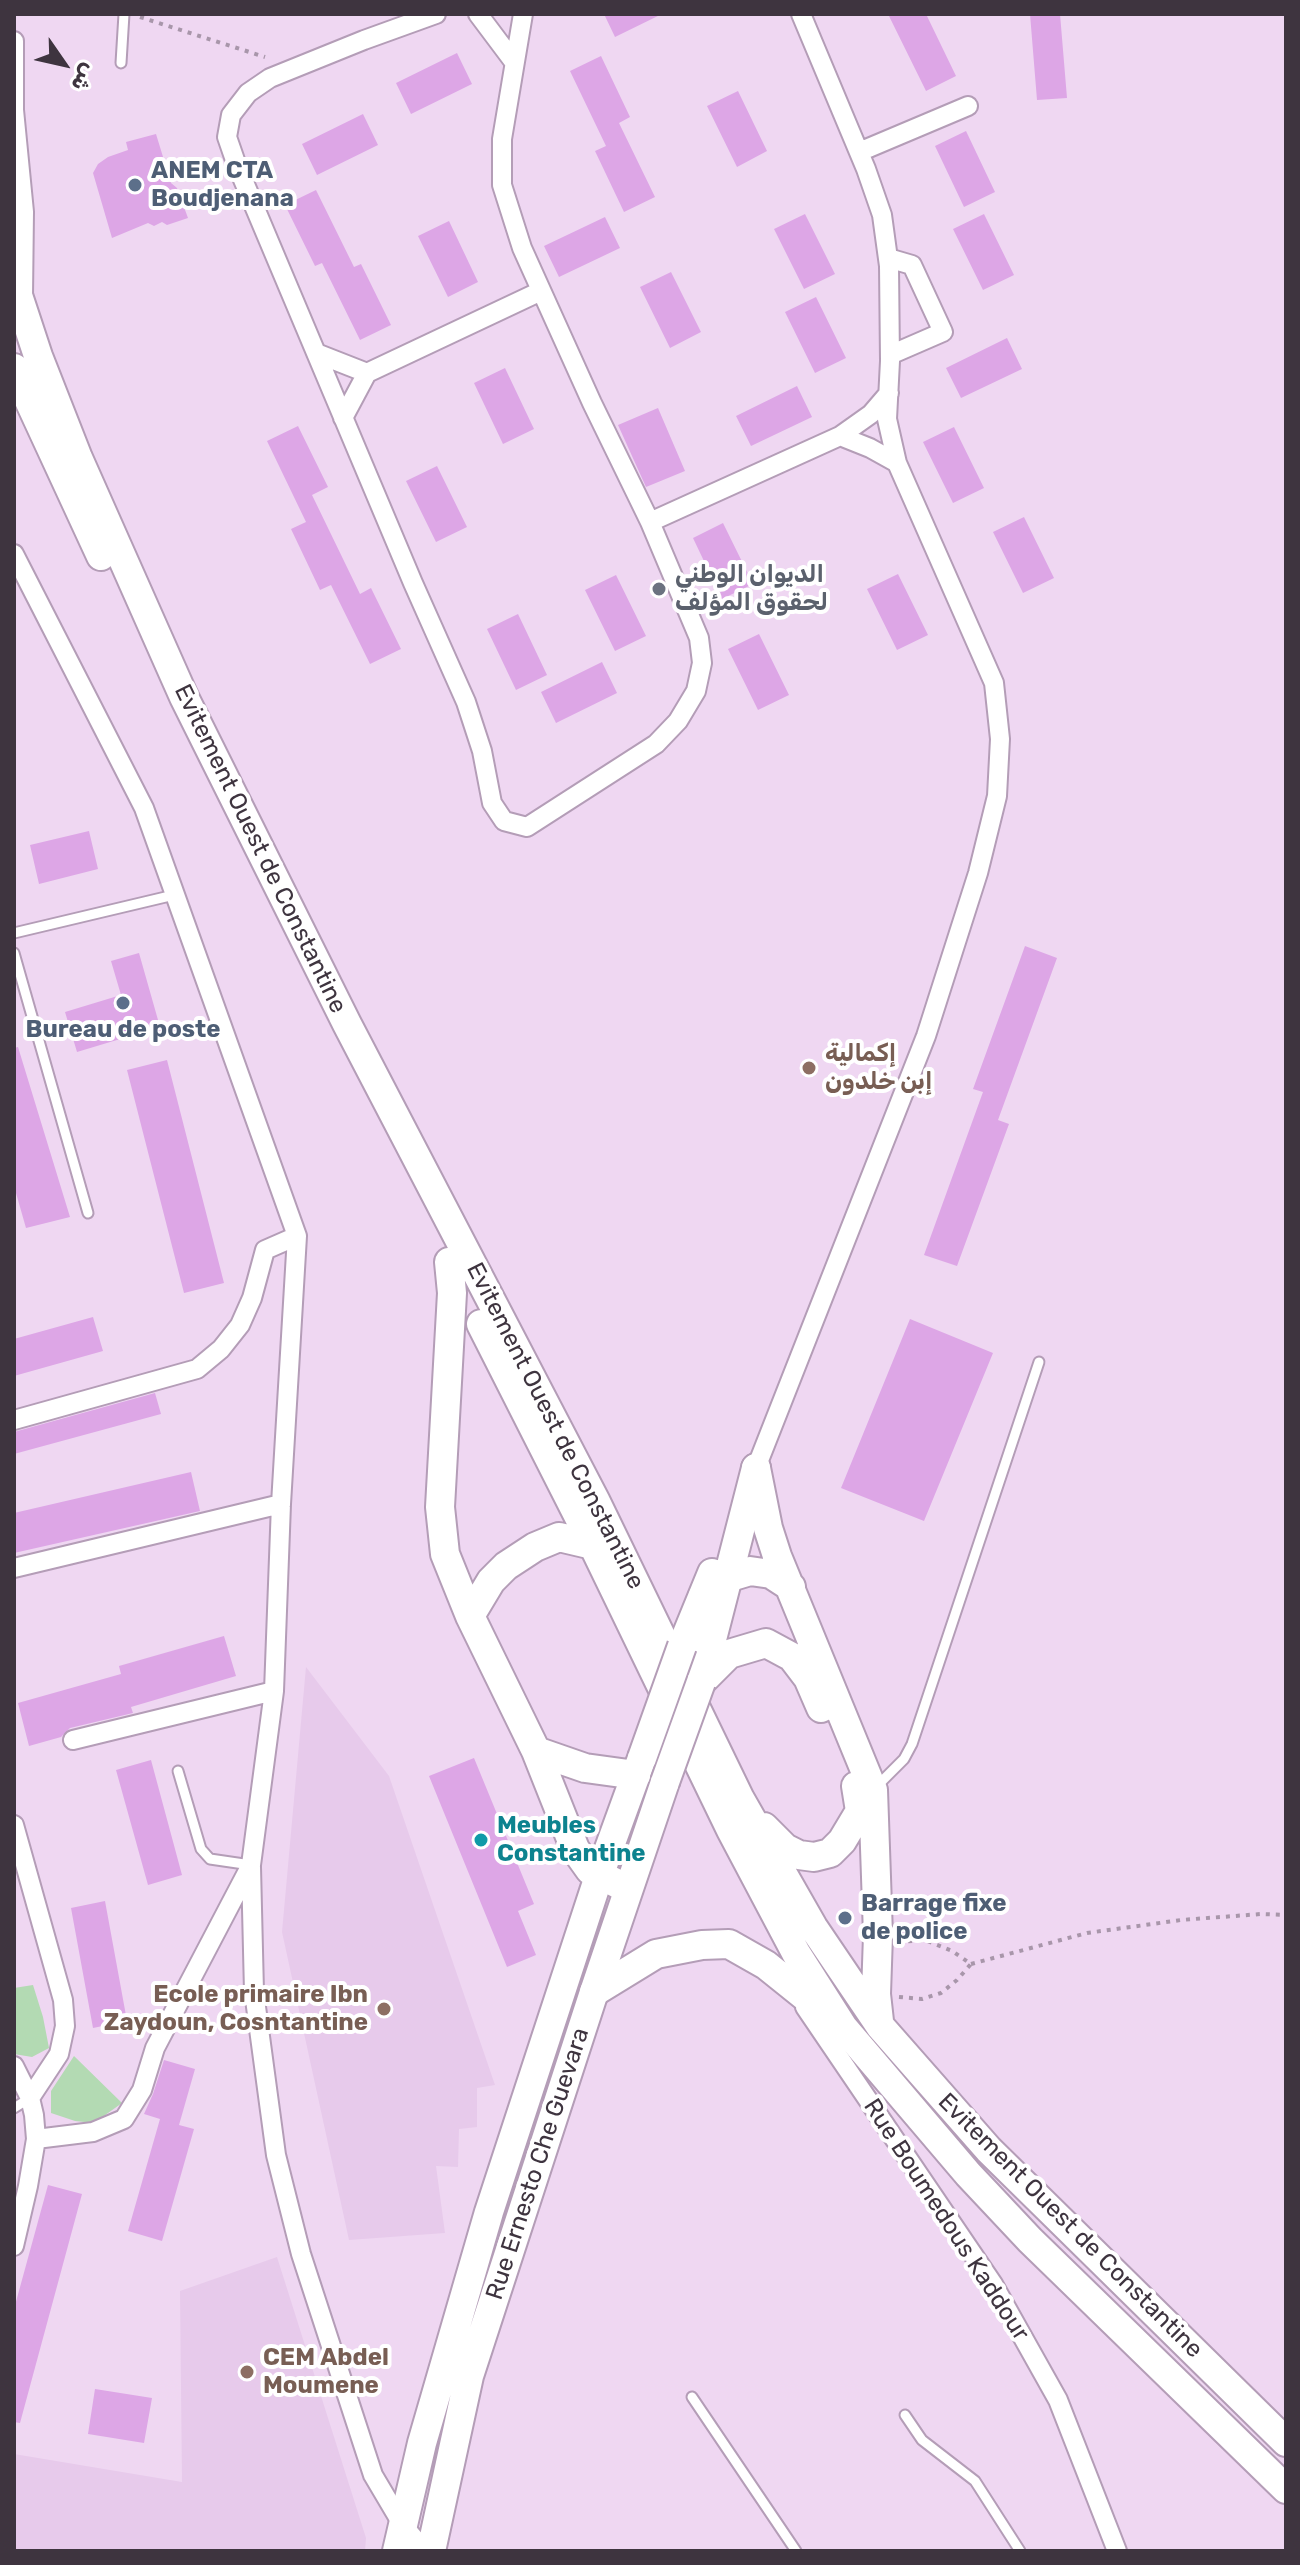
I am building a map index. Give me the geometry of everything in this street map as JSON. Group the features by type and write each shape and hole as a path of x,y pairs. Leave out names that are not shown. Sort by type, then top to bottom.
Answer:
{"main road":[{"name":"Evitement Ouest de Constantine","path":"14,283 38,356 78,458 184,697 375,1080 596,1502 740,1799 813,1927 880,2026 989,2150 1286,2442"},
{"name":"Evitement Ouest de Constantine","path":"14,368 250,873 593,1545 731,1830 796,1953 843,2027 968,2174 1030,2240 1286,2489"},
{"path":"449,1262 452,1293 440,1507 445,1554 470,1616 536,1751 575,1849 590,1870 628,1889"},
{"path":"701,1682 756,1468"},
{"path":"756,1468 768,1528 873,1790 878,1935 876,1994 880,2026"},
{"path":"399,2537 422,2443 489,2212 599,1876 682,1646 756,1468"},
{"path":"470,1616 491,1581 506,1566 535,1547 559,1537 593,1545"},
{"path":"703,1596 730,1577 750,1571 771,1574 791,1587"},
{"path":"701,1682 729,1654 747,1647 766,1643 792,1657 808,1678 856,1783 860,1811 842,1841 830,1853 814,1857 799,1855 785,1848 740,1799"},
{"name":"Rue Ernesto Che Guevara","path":"428,2551 469,2376 628,1889 701,1682"},
{"path":"536,1751 585,1768 639,1766"},
{"path":"594,1992 656,1954 702,1945 729,1944 766,1965 843,2027"}],"street":[{"path":"436,14 270,78 248,93 231,115 227,137 343,418 466,702 482,751 492,803 504,821 527,827 656,744 678,721 696,691 702,663 699,638 650,522 522,248 502,185 502,139 523,14"},
{"path":"478,14 514,62"},
{"path":"756,1468 926,1036 978,873 997,796 1000,739 994,683 897,463 887,419 890,355 888,258 882,215 801,14"},
{"path":"14,41 14,110 24,212 23,311"},
{"path":"859,152 968,106"},
{"path":"888,258 912,265 943,332 890,355"},
{"path":"343,418 367,373 541,291"},
{"path":"316,353 367,373"},
{"path":"650,522 840,436 871,414 889,393"},
{"path":"840,436 897,463"},
{"path":"14,554 144,808 297,1236 281,1504 274,1691 251,1865 254,1992 276,2155 301,2254 373,2475 399,2537 428,2551"},
{"path":"14,1420 197,1369 221,1349 240,1325 252,1298 265,1250 297,1236"},
{"path":"14,1568 281,1504"},
{"path":"73,1740 274,1691"},
{"path":"14,1825 63,2000 65,2026 59,2054 22,2103"},
{"path":"36,2139 93,2132 124,2119 142,2090 155,2048 251,1865"},
{"name":"Rue Boumedous Kaddour","path":"792,1988 993,2284 1058,2400 1117,2551"},
{"path":"14,2066 22,2103 34,2115 36,2139 21,2186 14,2246"}],"lane":[{"path":"121,63 124,14"},
{"path":"14,933 174,895"},
{"path":"14,953 88,1213"},
{"path":"873,1790 904,1759 912,1744 1039,1362"},
{"path":"178,1771 201,1849 210,1859 251,1865"},
{"path":"692,2397 796,2551"},
{"path":"905,2415 922,2440 975,2481 1020,2551"}],"path":[{"path":"130,14 297,67"},
{"path":"876,1994 922,1999 941,1993 971,1964 1087,1933 1181,1920 1286,1915"},
{"path":"878,1935 898,1942 925,1940 952,1951 971,1964"}],"shaded area":[{"name":"Ecole primaire Ibn Zaydoun, Cosntantine","path":"306,1667 389,1776 495,2085 477,2088 477,2127 459,2129 458,2167 436,2166 445,2233 349,2240 282,1932"},
{"name":"CEM Abdel Moumene","path":"277,2257 366,2538 365,2551 14,2551 14,2454 182,2482 180,2291"}],"green space":[{"path":"33,1985 49,2048 32,2057 14,2054 14,1988"},
{"path":"74,2056 122,2103 94,2123 51,2113 51,2091"}],"building":[{"path":"604,14 662,14 615,37"},
{"path":"888,14 926,14 956,76 926,91"},
{"path":"1030,14 1060,14 1067,98 1037,100"},
{"path":"457,53 472,84 411,114 396,83"},
{"path":"601,56 630,117 619,123 655,197 624,212 595,151 606,146 570,71"},
{"path":"738,91 767,151 737,167 707,106"},
{"path":"363,114 378,145 317,175 302,144"},
{"path":"966,131 995,192 964,207 935,146"},
{"name":"ANEM CTA Boudjenana","path":"156,134 171,183 177,188 188,218 167,225 162,222 154,226 148,223 112,238 93,173 98,164 108,157 128,150 126,142"},
{"path":"316,190 354,267 361,264 391,325 360,340 322,263 315,266 285,205"},
{"path":"805,214 835,274 804,289 774,229"},
{"path":"984,214 1014,275 983,290 953,229"},
{"path":"605,217 620,248 559,277 544,246"},
{"path":"449,221 478,282 448,297 418,236"},
{"path":"671,272 701,332 670,348 640,287"},
{"path":"816,297 846,358 815,373 785,312"},
{"path":"1007,338 1022,369 961,398 946,368"},
{"path":"505,368 534,429 503,444 474,383"},
{"path":"797,386 812,417 751,446 736,416"},
{"path":"658,408 685,471 646,487 618,425"},
{"path":"298,426 328,487 312,495 360,594 371,588 401,649 370,664 331,585 320,590 291,529 306,522 267,441"},
{"path":"954,427 984,488 953,503 923,442"},
{"path":"437,466 467,527 436,542 406,481"},
{"path":"1024,517 1054,578 1023,593 993,532"},
{"path":"723,523 753,584 722,599 693,538"},
{"path":"898,574 928,635 897,650 867,589"},
{"path":"616,575 646,636 615,651 585,590"},
{"path":"518,614 547,675 516,690 487,629"},
{"path":"759,634 789,695 758,710 728,649"},
{"path":"602,662 617,693 556,723 541,692"},
{"path":"89,831 98,869 39,884 30,845"},
{"path":"1025,946 1057,958 998,1120 1009,1124 957,1266 924,1255 983,1092 973,1089"},
{"name":"Bureau de poste","path":"139,953 160,1027 77,1052 65,1012 121,995 111,961"},
{"path":"18,1047 70,1217 26,1228 14,1186 14,1048"},
{"path":"167,1060 224,1283 184,1293 127,1070"},
{"path":"93,1317 103,1351 14,1376 14,1339"},
{"path":"910,1319 993,1353 924,1521 841,1488"},
{"path":"155,1393 161,1414 14,1454 14,1432"},
{"path":"191,1472 200,1511 14,1553 14,1513"},
{"path":"224,1636 236,1676 131,1707 133,1713 70,1728 61,1737 29,1746 18,1703 121,1674 119,1666"},
{"name":"Meubles Constantine","path":"474,1758 534,1904 518,1911 536,1955 507,1967 429,1776"},
{"path":"151,1760 182,1875 148,1885 116,1770"},
{"path":"105,1901 127,2021 93,2028 71,1908"},
{"path":"164,2060 195,2069 179,2125 194,2129 162,2241 128,2231 160,2119 144,2114"},
{"path":"48,2185 82,2194 20,2423 14,2422 14,2309"},
{"path":"95,2389 152,2398 144,2443 88,2434"}],"place":[{"name":"ANEM CTA Boudjenana","path":"135,185"},
{"name":"الديوان الوطني لحقوق المؤلف","path":"659,589"},
{"name":"Bureau de poste","path":"123,1003"},
{"name":"إكمالية إبن خلدون","path":"809,1068"},
{"name":"Meubles Constantine","path":"481,1840"},
{"name":"Barrage fixe de police","path":"845,1918"},
{"name":"Ecole primaire Ibn Zaydoun, Cosntantine","path":"384,2009"},
{"name":"CEM Abdel Moumene","path":"247,2372"}]}
